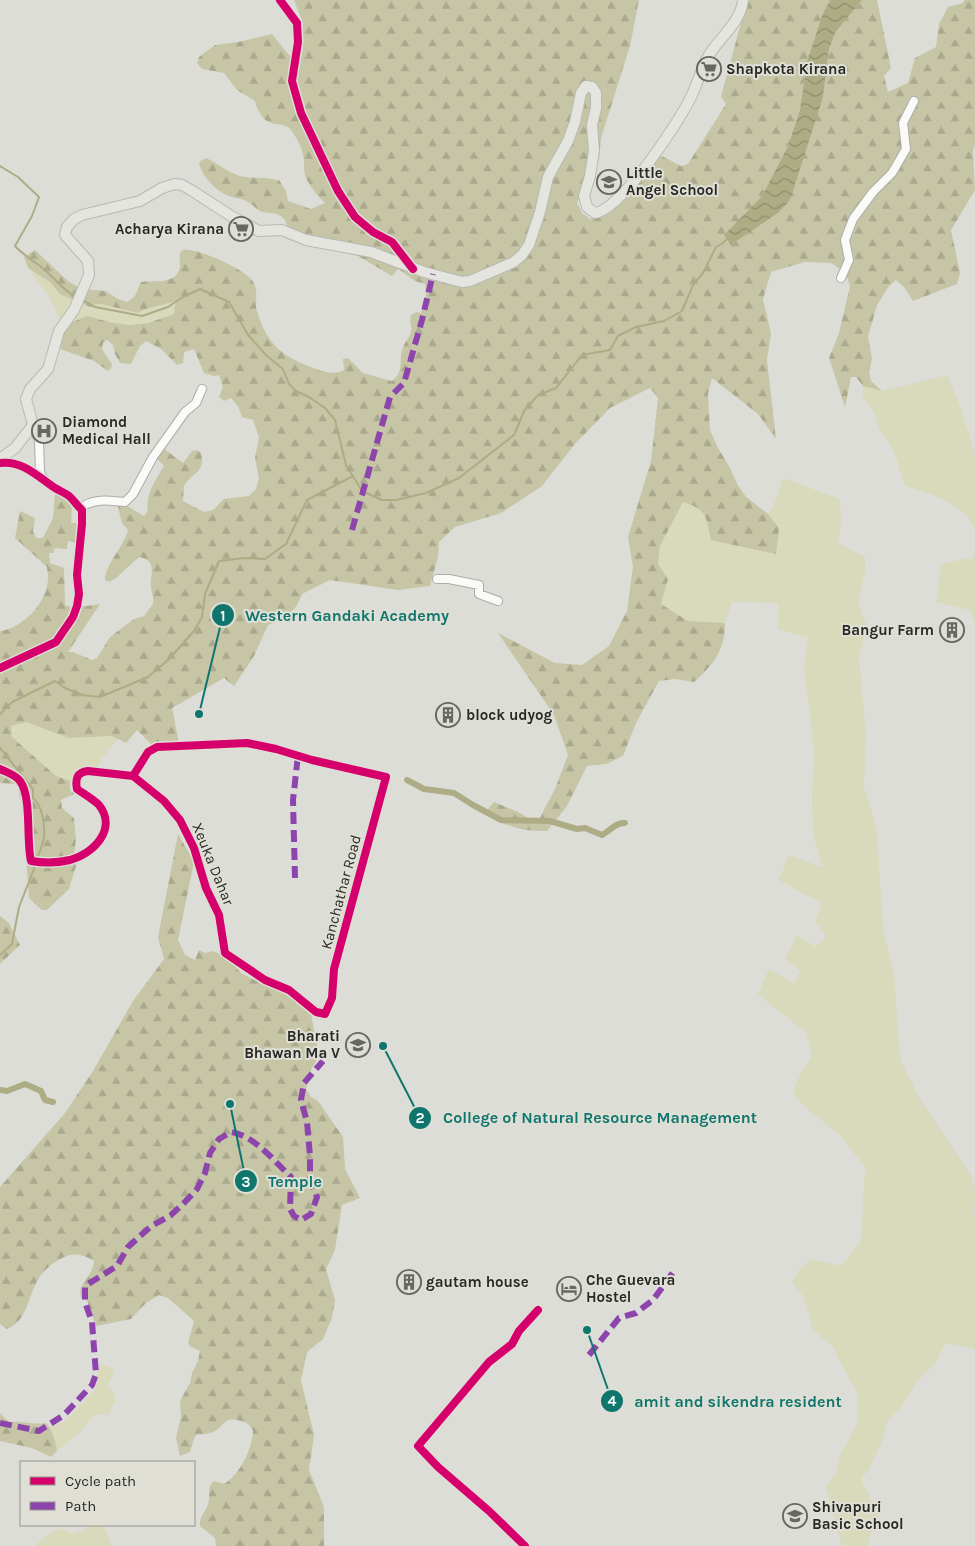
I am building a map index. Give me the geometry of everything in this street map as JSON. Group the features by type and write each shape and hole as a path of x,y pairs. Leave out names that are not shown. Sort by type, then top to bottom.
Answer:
{"main road":[{"path":"0,459 15,448 32,425 26,402 27,396 30,389 48,369 59,330 74,310 85,287 89,275 88,261 67,239 65,231 74,220 82,215 140,201 162,188 175,184 182,185 259,231 282,230 306,240 371,252 413,269 462,282 470,281 514,262 529,246 540,212 548,177 568,141 575,122 581,93 586,86 592,87 596,93 596,108 592,125 594,151 590,176 584,196 585,203 595,213 608,208 638,175 680,116 692,95 709,54 729,29 740,11 743,0"}],"street":[{"path":"280,0 296,23 298,42 292,81 302,113 338,191 355,217 373,232 392,242 413,269"},
{"path":"841,278 849,260 845,240 853,219 873,192 892,174 906,149 903,123 914,102"},
{"path":"80,509 86,503 108,499 125,502 133,494 156,453 185,412 196,403 202,389"},
{"path":"32,425 39,441 40,472 44,480"},
{"path":"0,463 7,462 19,465 36,473 68,495 82,510 82,524 77,576 79,594 73,616 56,642 0,668"},
{"path":"437,579 449,579 479,585 479,594 498,601"},
{"name":"Kanchathar Road","path":"133,776 148,752 157,747 240,743 263,746 303,758 386,777 334,969 332,998 325,1014"},
{"path":"0,769 19,779 23,787 31,862 42,863 71,860 96,846 106,831 106,820 100,807 77,789 76,780 82,772 133,776"},
{"name":"Xeuka Dahar","path":"133,776 164,801 180,820 194,848 206,888 219,915 226,953 265,980 289,990 316,1012 325,1014"},
{"path":"525,1546 489,1511 438,1467 418,1446 489,1362 512,1344 519,1331 538,1310"}],"green space":[{"path":"294,0 639,0 630,46 601,138 599,159 587,174 577,203 582,213 590,219 620,204 660,155 681,166 688,164 726,104 721,97 747,0 830,0 823,13 807,61 800,110 788,146 762,196 724,235 731,245 753,229 823,97 829,49 835,33 862,0 877,0 891,68 884,76 888,92 908,83 915,58 936,47 939,24 948,7 963,3 964,0 975,0 975,144 973,151 975,190 951,230 960,273 957,284 913,301 904,287 896,280 889,286 877,305 868,337 872,359 869,372 871,381 882,391 863,386 856,377 851,377 845,407 829,358 839,333 850,286 845,272 831,263 805,262 771,272 763,299 771,334 767,360 776,439 758,414 712,378 708,394 710,430 737,484 746,497 768,514 779,528 776,554 711,540 704,515 697,508 683,502 660,546 658,564 668,579 661,604 688,621 725,623 720,649 713,663 694,682 675,679 659,681 636,723 623,756 606,764 587,766 567,806 547,831 516,828 487,815 487,810 494,802 518,812 537,823 555,789 568,755 554,715 498,633 555,663 582,665 609,646 627,611 633,567 628,537 651,461 658,398 650,388 610,408 575,444 542,486 501,513 455,527 439,542 438,557 430,586 398,590 330,580 302,594 296,606 289,614 268,625 254,656 234,686 224,678 172,708 179,743 152,745 137,730 126,743 112,736 69,738 26,722 11,726 12,737 56,776 70,781 70,791 76,793 61,800 62,808 74,818 76,839 74,856 76,866 69,889 47,910 42,910 29,898 23,810 17,784 0,783 0,631 17,625 32,613 43,597 47,588 48,578 47,567 15,538 20,511 35,518 33,531 36,538 43,538 53,518 55,493 72,505 71,523 79,523 78,543 68,541 67,549 55,548 53,553 49,553 50,563 64,568 65,605 73,608 67,617 72,624 80,607 100,604 68,652 73,652 92,660 97,658 110,637 134,619 144,616 153,604 151,588 152,570 146,559 140,557 114,579 109,582 105,580 108,568 128,530 122,523 117,503 124,504 144,516 148,511 148,499 152,487 164,466 156,458 163,448 183,463 192,451 197,450 201,453 202,465 184,486 183,501 204,512 213,510 224,499 249,496 256,489 259,479 255,458 259,437 253,420 242,417 238,406 231,398 224,401 219,397 223,387 219,375 214,376 204,373 194,349 184,352 183,363 177,365 161,349 146,341 140,346 131,364 120,363 113,345 107,340 103,343 102,349 112,364 111,369 108,371 94,361 60,349 63,326 87,316 129,325 148,323 174,314 176,301 138,313 101,304 90,307 60,294 50,282 28,268 24,257 35,250 69,282 82,289 106,291 118,299 127,302 135,296 141,282 168,280 176,275 180,268 180,253 183,250 209,255 239,270 252,280 256,290 256,310 264,329 268,337 286,355 315,369 332,373 344,370 343,359 348,358 363,373 392,381 399,373 402,350 411,333 411,315 416,312 421,313 426,296 425,284 415,281 398,269 392,276 358,256 287,239 287,226 282,217 277,214 260,211 246,201 224,194 214,187 200,167 199,162 206,158 240,176 279,180 286,191 288,201 311,209 325,203 306,178 304,158 297,139 291,130 283,125 268,122 263,118 255,101 237,90 224,73 202,69 197,63 199,57 215,45 272,34 296,61 303,50 303,23"},
{"path":"28,268 50,282 60,294 89,307 101,304 138,313 176,301 174,314 148,323 129,325 87,316 63,326 48,295"},
{"path":"947,375 961,408 975,455 975,531 964,513 946,501 905,486 894,452 879,428 875,414 863,396 863,386 883,391"},
{"path":"783,478 840,499 841,522 838,543 865,557 865,572 858,602 867,627 859,656 866,734 864,787 877,830 883,928 894,974 900,1059 919,1097 971,1175 975,1191 975,1349 946,1343 935,1363 915,1384 902,1406 888,1420 882,1441 869,1469 861,1479 879,1517 873,1526 867,1546 842,1546 825,1487 836,1473 841,1453 857,1425 858,1395 832,1346 813,1330 803,1296 792,1282 800,1269 812,1259 841,1266 861,1241 865,1167 838,1133 807,1109 793,1093 798,1079 812,1055 805,1032 758,994 769,969 794,983 801,971 785,959 797,935 816,947 826,935 815,922 821,903 779,880 789,855 822,867 813,833 814,752 804,667 808,638 778,629 778,603 732,602 725,623 688,621 661,604 668,579 658,564 660,546 683,501 697,507 704,515 711,540 779,528 768,514 776,500"},
{"path":"975,551 975,623 970,610 936,602 941,564 973,557"},
{"path":"25,722 69,738 112,736 118,739 101,760 97,769 78,772 70,781 56,776 12,737 10,726"},
{"path":"178,834 194,862 178,940 185,955 195,960 199,950 205,953 213,951 227,957 241,973 264,985 289,994 311,1014 319,1056 311,1070 306,1089 311,1097 318,1101 343,1137 345,1169 360,1198 342,1205 335,1250 326,1269 335,1300 332,1318 323,1339 307,1352 301,1380 314,1435 309,1470 324,1507 324,1546 216,1546 215,1538 200,1526 208,1504 209,1489 214,1481 224,1484 230,1480 240,1468 248,1453 253,1431 245,1422 226,1421 215,1431 195,1436 190,1452 180,1456 176,1438 181,1417 180,1401 190,1383 200,1351 191,1347 188,1343 194,1321 168,1298 159,1295 146,1303 131,1319 96,1326 87,1300 82,1299 80,1294 82,1285 91,1271 94,1261 82,1255 74,1254 62,1258 46,1269 35,1285 23,1314 14,1325 7,1329 0,1324 0,1187 65,1113 93,1071 133,1001 164,959 158,937"},
{"path":"0,916 9,923 20,945 0,964"},
{"path":"99,1364 115,1369 108,1385 113,1391 116,1400 108,1415 95,1414 79,1433 57,1451 50,1427 67,1420 96,1388"},
{"path":"0,1413 9,1422 46,1423 52,1432 57,1451 51,1457 32,1448 0,1441"},
{"path":"90,1526 103,1526 112,1546 35,1546 43,1538 59,1528 74,1534"}],"water":[{"path":"830,0 862,0 835,33 829,49 823,97 790,200 779,212 731,245 724,235 762,196 788,146 800,110 807,61 823,13"}],"waterway":[{"path":"0,166 18,177 39,197 32,216 15,246 75,297"},
{"path":"82,300 95,307 142,316 168,307 200,289 229,302 248,335 267,356 283,369 289,384 296,391 325,408 335,420 346,465 362,491 382,500 396,500 426,493 459,478 514,435 524,411 538,395 556,388 582,355 610,350 618,336 636,327 664,321 682,311 693,285 703,273 716,247 728,238"},
{"path":"0,714 12,702 55,681 65,688 82,695 100,697 148,677 169,659 194,631 202,617 205,594 219,561 245,558 265,559 286,544 307,500 353,476"},
{"path":"0,748 33,789 33,798 41,810 44,836 37,859"},
{"path":"407,780 424,789 454,793 501,820 550,821 577,829 585,828 602,835 616,825 625,823"},
{"path":"0,955 12,944 19,907 36,864"},
{"path":"0,1090 7,1091 25,1084 41,1091 45,1100 53,1102"}],"marked path":[{"path":"352,530 390,397 404,383 433,274"},
{"path":"295,878 293,800 298,755"},
{"path":"0,1423 39,1431 64,1415 92,1385 96,1374 92,1322 85,1302 85,1286 117,1266 128,1247 150,1227 171,1215 197,1189 205,1173 210,1153 219,1139 231,1132 240,1134 256,1144 291,1177 290,1209 294,1216 301,1220 311,1214 317,1197 310,1179 307,1122 301,1100 304,1083 323,1061"},
{"path":"589,1355 619,1318 636,1313 653,1300 674,1271"}],"cycle path":[{"path":"280,0 297,23 298,42 292,81 301,113 338,191 355,217 373,232 392,242 413,269"},
{"path":"0,463 16,464 30,470 69,496 82,510 77,575 79,594 73,617 56,642 0,668"},
{"path":"0,769 16,777 24,788 31,861 45,862 65,861 79,857 94,846 104,831 106,823 99,805 77,789 76,782 79,774 88,771 133,776 148,752 157,747 247,743 386,777 334,969 332,998 325,1014 316,1012 289,990 265,980 225,953 219,915 206,888 194,848 180,820 164,801 133,776"},
{"path":"525,1546 489,1511 438,1467 418,1446 489,1362 512,1344 519,1331 538,1310"}],"place":[{"name":"Shapkota Kirana","path":"709,69"},
{"name":"Little Angel School","path":"609,182"},
{"name":"Acharya Kirana","path":"241,229"},
{"name":"Diamond Medical Hall","path":"44,431"},
{"name":"Bangur Farm","path":"952,630"},
{"name":"Western Gandaki Academy","path":"199,714"},
{"name":"block udyog","path":"448,715"},
{"name":"Bharati Bhawan Ma V","path":"358,1045"},
{"name":"College of Natural Resource Management","path":"383,1046"},
{"name":"Temple","path":"230,1104"},
{"name":"gautam house","path":"409,1282"},
{"name":"Che Guevara Hostel","path":"569,1289"},
{"name":"amit and sikendra resident","path":"587,1330"},
{"name":"Shivapuri Basic School","path":"795,1516"}]}
